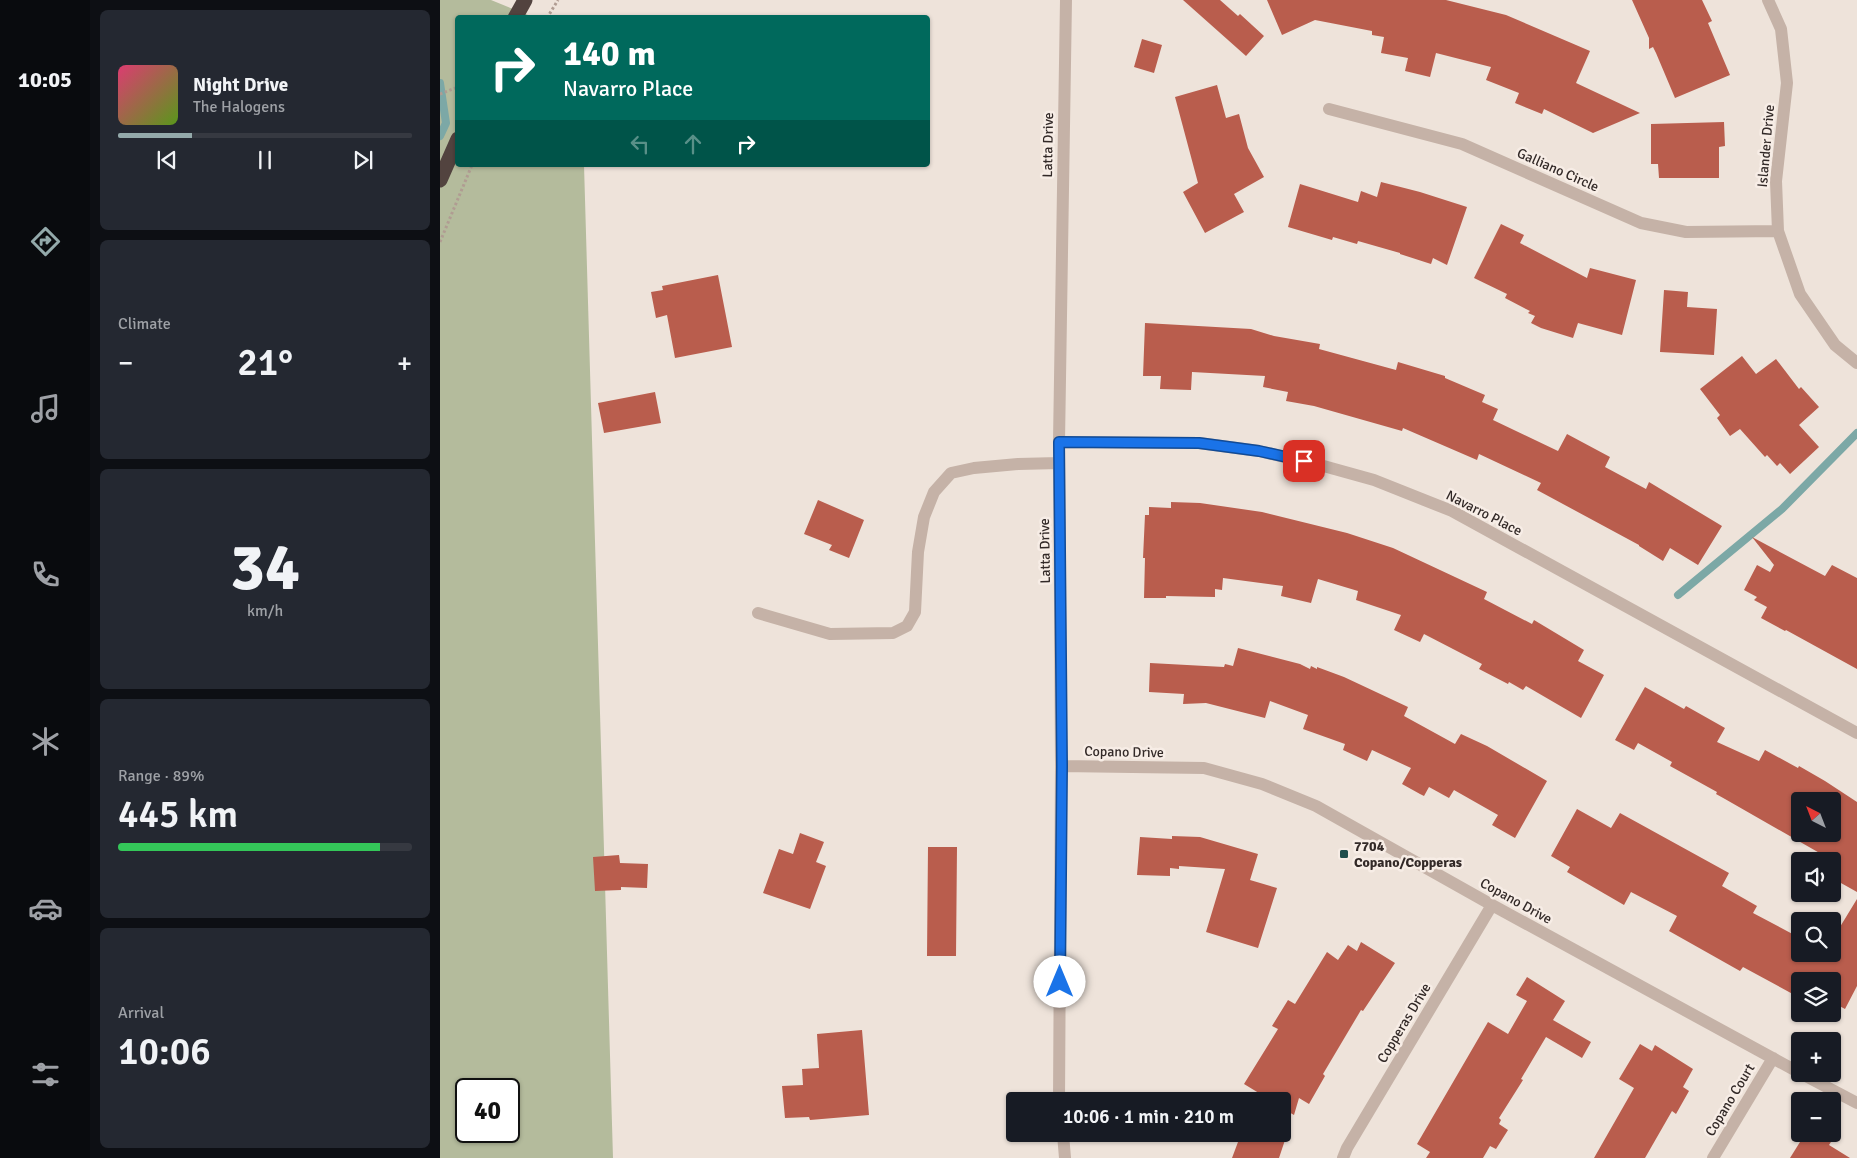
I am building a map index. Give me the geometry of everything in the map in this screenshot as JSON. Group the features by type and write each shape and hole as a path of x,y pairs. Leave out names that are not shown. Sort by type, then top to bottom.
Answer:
{"highway":[{"path":"517,15 525,0"},
{"path":"440,180 455,147"}],"street":[{"name":"Latta Drive","path":"1059,1092 1062,766 1059,442 1066,0"},
{"name":"Islander Drive","path":"1768,0 1781,29 1787,83 1776,181 1778,231 1800,294 1835,345 1857,363"},
{"name":"Galliano Circle","path":"1329,109 1462,144 1641,223 1686,232 1778,231"},
{"name":"Navarro Place","path":"1059,442 1199,443 1259,451 1374,480 1452,511 1857,733"},
{"path":"758,612 830,634 893,633 907,626 915,612 918,552 924,517 934,492 951,473 974,468 1018,464 1059,464"},
{"name":"Copano Drive","path":"1062,766 1204,768 1262,784 1316,806 1492,905 1791,1068"},
{"name":"Copperas Drive","path":"1344,1158 1347,1148 1492,905"},
{"name":"Copano Court","path":"1712,1158 1773,1058"},
{"name":"Copano Drive","path":"1818,1082 1857,1103"},
{"path":"1064,1142 1065,1158"}],"path":[{"path":"549,15 558,0"},
{"path":"440,94 455,88"},
{"path":"440,242 471,167"}],"green space":[{"path":"440,0 491,0 528,15 455,15 455,167 584,167 613,1158 440,1158"}],"building":[{"path":"1183,0 1220,0 1238,16 1240,14 1264,36 1246,56"},
{"path":"1267,0 1446,0 1506,15 1590,51 1576,83 1640,113 1593,133 1544,109 1542,114 1515,103 1519,93 1486,80 1491,67 1436,53 1430,77 1405,71 1408,58 1381,53 1384,37 1372,35 1372,31 1315,20 1282,35"},
{"path":"1632,0 1702,0 1712,21 1708,23 1730,75 1675,98 1653,47 1649,49 1649,38"},
{"path":"1142,39 1162,45 1154,73 1134,67"},
{"path":"1217,85 1226,118 1239,114 1248,148 1264,177 1234,194 1244,212 1205,233 1183,192 1198,183 1175,97"},
{"path":"1724,122 1725,146 1719,147 1719,178 1659,178 1658,164 1651,164 1651,124"},
{"path":"1381,182 1467,207 1447,265 1433,258 1431,264 1358,241 1357,244 1333,237 1332,240 1288,227 1300,184 1358,202 1361,191 1377,197"},
{"path":"1501,224 1524,235 1520,243 1587,278 1590,268 1636,280 1622,335 1578,323 1573,338 1541,328 1531,323 1535,316 1528,313 1530,311 1505,298 1507,294 1474,278"},
{"path":"718,275 732,347 675,358 667,315 656,318 651,292 663,290 662,286"},
{"path":"1664,290 1688,292 1687,307 1717,309 1714,355 1660,352"},
{"path":"1145,323 1251,329 1274,336 1320,344 1319,349 1396,370 1398,362 1445,376 1445,378 1485,395 1482,402 1498,409 1493,420 1558,451 1567,434 1610,457 1605,467 1646,489 1649,482 1722,526 1698,565 1670,548 1663,561 1639,545 1537,490 1541,483 1479,454 1477,460 1403,428 1402,431 1314,406 1286,401 1288,392 1263,387 1265,376 1192,372 1191,390 1160,389 1161,376 1143,376"},
{"path":"1742,356 1756,374 1776,359 1799,389 1801,387 1819,407 1799,425 1819,447 1790,474 1780,463 1777,466 1767,455 1765,457 1740,429 1730,436 1717,418 1720,415 1700,389"},
{"path":"655,392 661,423 604,433 598,403"},
{"path":"818,500 864,520 849,558 829,550 832,545 804,534"},
{"path":"1171,502 1200,503 1262,512 1347,533 1393,548 1487,592 1484,599 1532,624 1534,620 1584,650 1578,661 1604,675 1581,718 1526,686 1523,690 1479,669 1482,664 1424,634 1420,642 1394,630 1401,615 1356,600 1358,591 1318,579 1311,603 1281,596 1283,586 1223,578 1222,590 1215,589 1215,597 1166,596 1166,598 1144,598 1145,515 1149,515 1149,507 1171,508"},
{"path":"1752,537 1825,576 1832,565 1857,578 1857,669 1761,618 1767,607 1754,600 1757,597 1744,590 1757,565 1770,572 1774,565"},
{"path":"1238,648 1300,664 1310,669 1311,666 1317,669 1317,667 1344,677 1408,707 1404,716 1455,744 1461,734 1487,746 1547,781 1515,838 1492,825 1498,815 1454,790 1449,798 1429,787 1424,796 1402,784 1411,768 1372,750 1367,761 1343,750 1345,744 1303,729 1308,715 1270,701 1265,718 1206,703 1183,704 1184,694 1149,692 1150,663 1224,667 1225,664 1233,666"},
{"path":"1645,687 1684,709 1686,706 1725,728 1717,742 1759,761 1765,750 1825,781 1857,802 1857,892 1841,883 1841,852 1818,852 1800,842 1841,842 1841,792 1791,792 1791,837 1670,766 1672,762 1638,743 1634,750 1615,740"},
{"path":"1577,809 1611,828 1620,813 1729,873 1722,886 1757,906 1753,913 1791,933 1791,962 1841,962 1841,925 1857,899 1857,986 1845,1009 1841,1007 1841,972 1791,972 1791,993 1743,967 1740,971 1669,931 1677,916 1631,892 1624,905 1567,872 1570,867 1551,856"},
{"path":"800,833 824,842 816,862 826,866 810,909 763,893 779,849 793,854"},
{"path":"1172,836 1200,837 1258,854 1250,880 1277,888 1258,948 1206,932 1225,869 1179,866 1179,869 1170,868 1170,876 1137,875 1140,837 1172,839"},
{"path":"928,847 957,847 956,956 927,956"},
{"path":"619,855 620,863 648,864 647,888 621,887 621,890 595,891 593,857"},
{"path":"1361,942 1395,963 1363,1011 1361,1010 1323,1074 1325,1076 1309,1104 1299,1098 1294,1115 1291,1113 1291,1092 1257,1092 1244,1084 1278,1029 1272,1026 1288,1000 1295,1004 1327,952 1338,960 1348,945 1357,951"},
{"path":"1527,977 1565,1001 1553,1020 1591,1042 1582,1058 1546,1037 1521,1079 1523,1080 1499,1118 1501,1120 1499,1124 1508,1130 1496,1149 1490,1146 1483,1158 1426,1158 1430,1152 1417,1144 1488,1022 1508,1034 1527,1001 1516,995"},
{"path":"862,1030 869,1115 810,1120 809,1117 785,1118 782,1086 803,1085 802,1069 819,1068 817,1034"},
{"path":"1640,1044 1652,1051 1655,1045 1693,1069 1683,1087 1689,1091 1676,1114 1672,1111 1645,1158 1594,1158 1634,1088 1619,1079"},
{"path":"1238,1142 1284,1142 1279,1158 1232,1158"},
{"path":"1800,1142 1831,1142 1829,1145 1850,1158 1790,1158"}],"waterway":[{"path":"440,83 446,123 440,136"},
{"path":"1678,595 1782,509 1857,433"}],"place":[{"name":"7704 Copano/Copperas","path":"1344,854"}],"route":[{"path":"1060,982 1062,766 1059,442 1199,443 1259,451 1304,461"}]}
